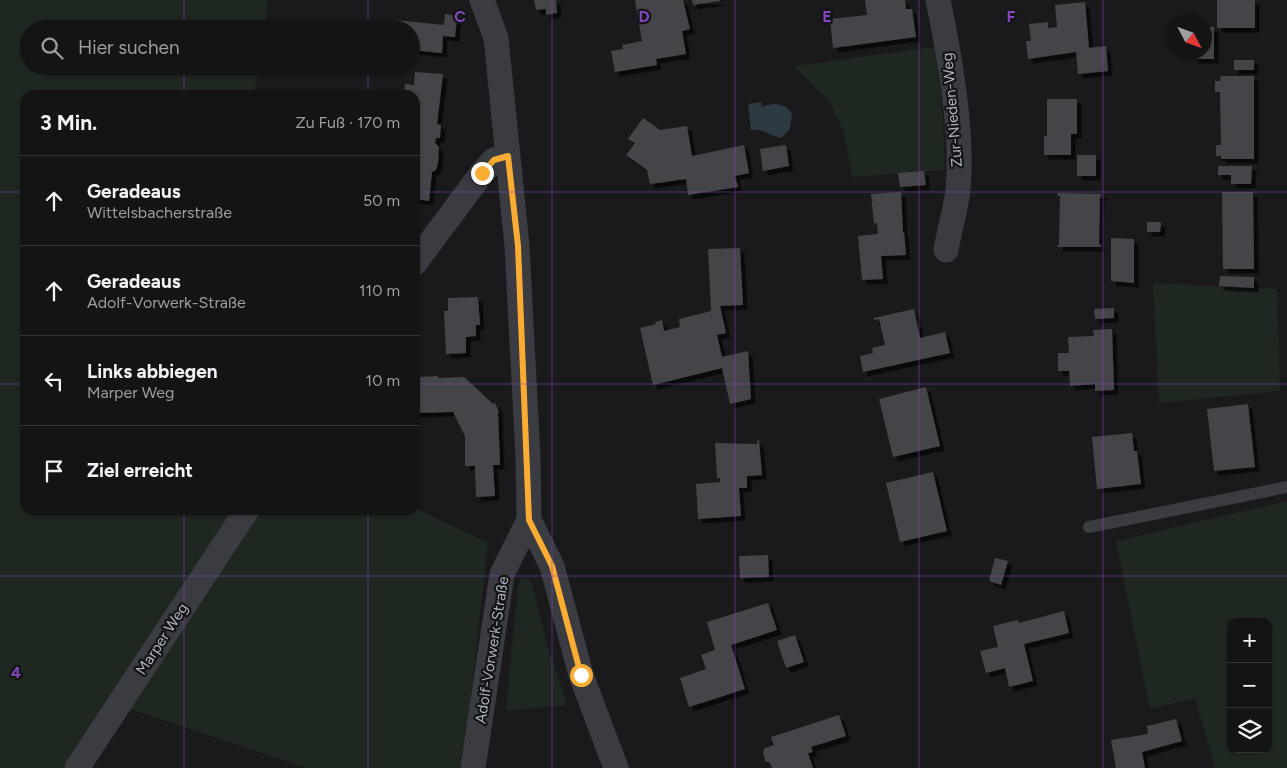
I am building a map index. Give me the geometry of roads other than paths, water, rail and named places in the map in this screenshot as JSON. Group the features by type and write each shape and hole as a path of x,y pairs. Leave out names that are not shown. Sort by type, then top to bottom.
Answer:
{"street":[{"name":"Adolf-Vorwerk-Straße","path":"473,768 502,574 529,520 518,246 496,38 482,0"},
{"name":"Zur-Nieden-Weg","path":"938,0 951,76 958,149 957,196 946,250"},
{"path":"420,256 482,173 494,160 508,156"},
{"name":"Marper Weg","path":"78,768 244,515"},
{"path":"529,520 552,566 581,675 616,768"}],"lane":[{"path":"1089,528 1287,487"}]}
